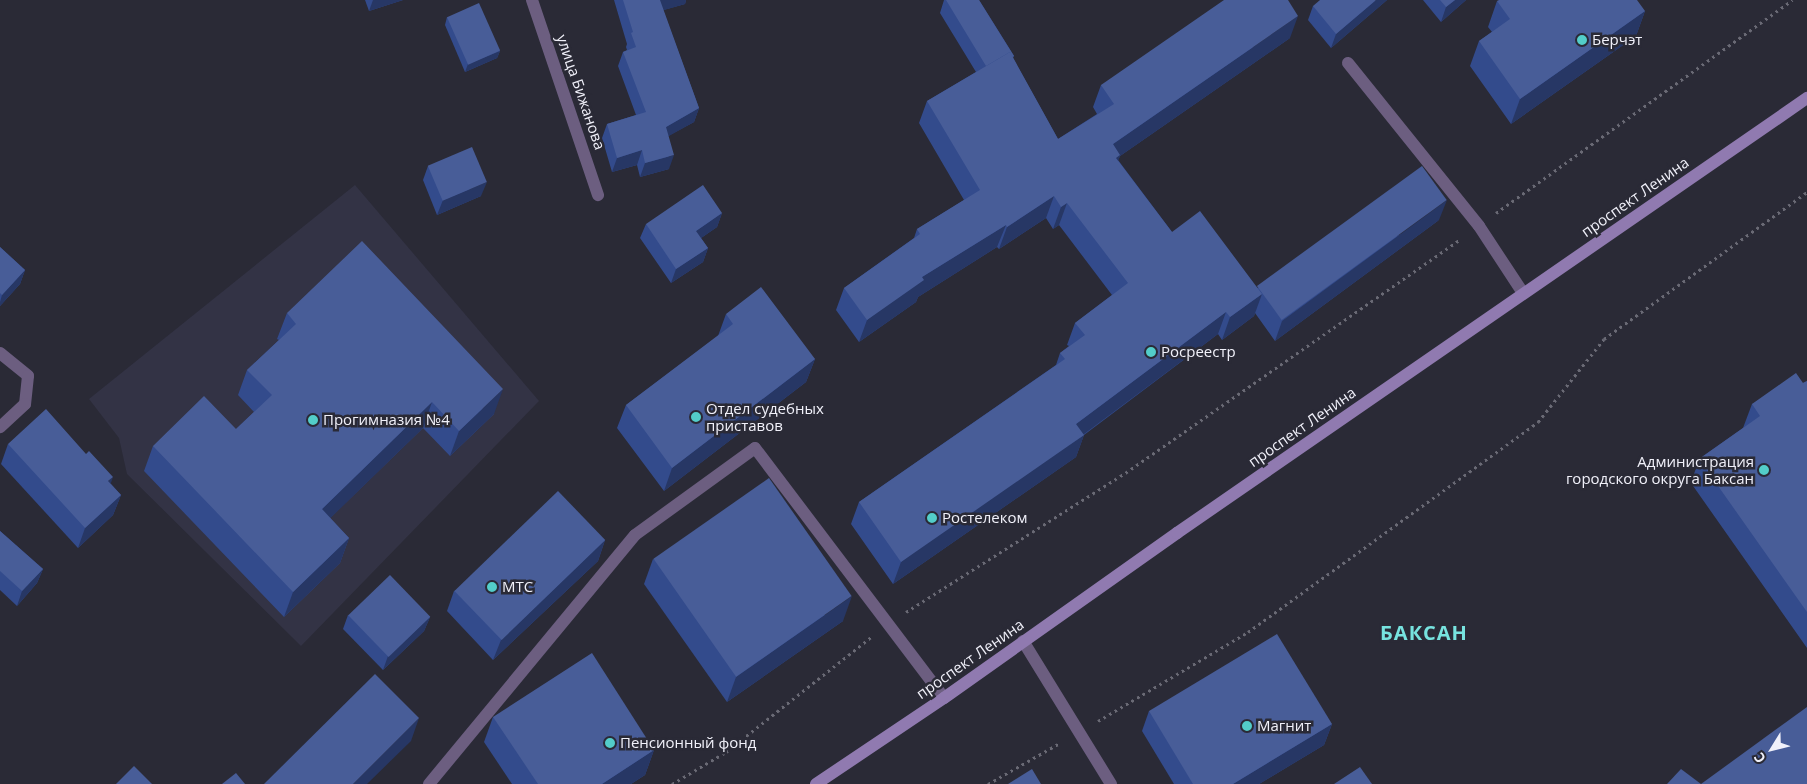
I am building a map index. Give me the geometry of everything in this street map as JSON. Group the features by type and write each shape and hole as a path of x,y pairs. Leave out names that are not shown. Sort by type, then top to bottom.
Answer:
{"main road":[{"name":"проспект Ленина","path":"816,784 944,698 1023,641 1807,98"}],"street":[{"name":"улица Бижанова","path":"532,0 598,194"},
{"path":"1348,63 1479,226 1523,294"},
{"path":"0,353 28,376 25,404 0,427"},
{"path":"429,784 635,535 755,448 944,698"},
{"path":"1023,641 1111,784"}],"path":[{"path":"672,784 726,752 888,623 1131,469 1479,226 1792,0"},
{"path":"988,784 1248,632 1538,422 1604,339 1807,192"}],"shaded area":[{"name":"Прогимназия №4","path":"355,185 539,401 301,646 127,474 119,438 89,399"}],"building":[{"path":"623,0 660,0 699,108 666,127 674,155 645,163 642,150 617,158 607,124 646,112 623,52 636,47"},
{"path":"946,0 979,0 1014,56 1012,57 1010,52 986,66"},
{"path":"1224,0 1288,0 1298,16 1113,144 1120,155 1116,158 1172,232 1200,211 1262,294 1230,317 1226,312 1076,424 1084,435 901,562 859,502 1065,359 1060,353 1085,335 1075,323 1128,283 1067,203 1061,207 1054,196 1007,227 1006,225 922,277 924,280 867,320 844,288 920,234 917,229 980,190 927,101 1010,52 1058,139 1114,104 1101,85"},
{"path":"1320,0 1376,0 1336,34 1313,6"},
{"path":"1440,0 1455,0 1446,7"},
{"path":"1637,0 1645,11 1520,99 1479,41 1510,19 1497,1"},
{"path":"479,3 500,51 468,65 447,17"},
{"path":"472,147 487,182 443,201 428,166"},
{"path":"1422,166 1447,200 1282,320 1257,286"},
{"path":"703,185 722,213 696,231 708,248 676,269 646,224"},
{"path":"362,241 503,389 459,431 432,402 322,509 349,538 293,592 153,446 204,396 236,429 272,395 247,370 296,324 287,313"},
{"path":"0,247 25,270 2,295 0,293"},
{"path":"761,287 815,359 672,468 626,405 733,324 726,314"},
{"path":"1796,373 1803,383 1807,381 1807,612 1699,459 1760,416 1752,404"},
{"path":"46,409 86,454 89,451 113,477 108,481 121,495 85,528 8,444"},
{"path":"769,478 852,596 736,677 653,559"},
{"path":"558,491 605,540 502,640 454,591"},
{"path":"0,531 43,569 22,591 0,571"},
{"path":"390,575 430,617 389,657 348,615"},
{"path":"1277,634 1332,724 1233,784 1193,784 1149,711"},
{"path":"592,653 654,750 602,784 538,784 493,717"},
{"path":"375,674 419,718 353,784 264,784"},
{"path":"1807,707 1807,784 1701,784"},
{"path":"134,766 152,784 116,784"},
{"path":"1360,767 1372,784 1334,784"},
{"path":"1032,769 1041,784 1008,784"},
{"path":"1681,769 1701,784 1667,784"},
{"path":"236,773 245,784 222,784"}],"place":[{"name":"Берчэт","path":"1582,40"},
{"name":"Росреестр","path":"1151,352"},
{"name":"Отдел судебных приставов","path":"696,417"},
{"name":"Прогимназия №4","path":"313,420"},
{"name":"Администрация городского округа Баксан","path":"1764,470"},
{"name":"Ростелеком","path":"932,518"},
{"name":"МТС","path":"492,587"},
{"name":"Магнит","path":"1247,726"},
{"name":"Пенсионный фонд","path":"610,743"}],"district":[{"name":"БАКСАН","path":"1424,632"}]}
